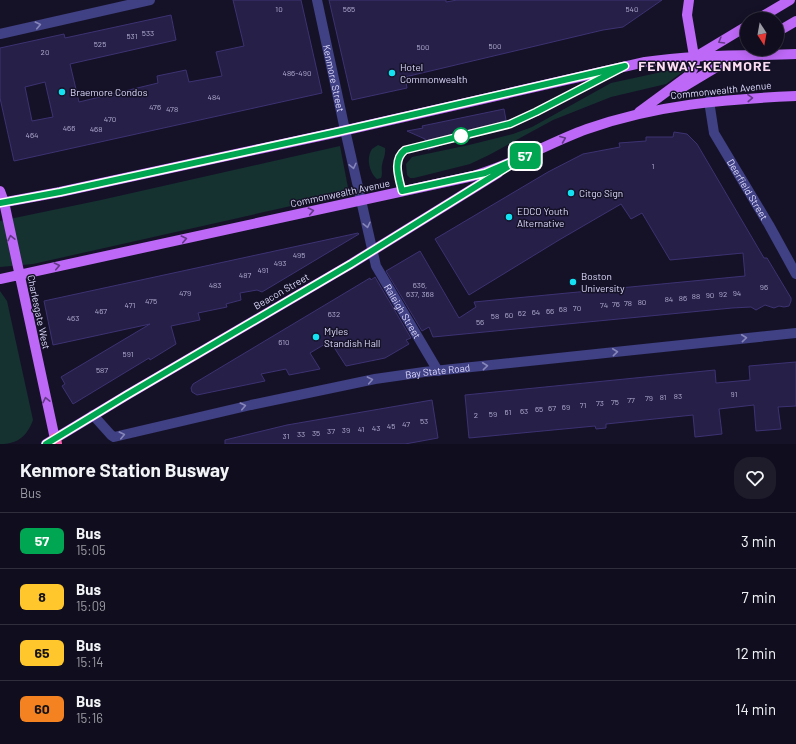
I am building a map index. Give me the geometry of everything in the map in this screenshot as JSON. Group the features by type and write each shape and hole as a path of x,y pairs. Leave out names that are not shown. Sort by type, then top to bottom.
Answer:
{"main road":[{"path":"636,114 689,74 694,68 695,57 687,15 689,0"},
{"path":"770,12 790,0"},
{"path":"784,28 796,21"},
{"path":"695,57 740,30"},
{"path":"636,114 740,54"},
{"path":"2,202 60,192 345,130 625,66 661,60 695,57 796,54"},
{"name":"Commonwealth Avenue","path":"0,279 485,173 586,130 636,114 709,101 796,96"},
{"name":"Beacon Street","path":"52,442 93,415 373,250 527,155"},
{"name":"Charlesgate West","path":"0,191 19,274 52,442"}],"street":[{"path":"0,34 150,0"},
{"name":"Kenmore Street","path":"317,0 373,250"},
{"name":"Deerfield Street","path":"709,101 714,133 769,225 796,274"},
{"name":"Raleigh Street","path":"373,250 376,266 438,371"},
{"name":"Bay State Road","path":"93,415 111,436 114,437 236,408 375,379 796,333"}],"green space":[{"path":"685,67 686,69 684,71 666,84 611,97 553,120 470,164 414,178 410,178 407,175 406,164 412,157 513,134 532,127 611,83"},
{"path":"378,145 385,148 385,155 382,165 382,176 381,178 377,179 370,169 369,156 372,149"},
{"path":"340,146 349,193 33,264 0,267 0,221 101,200"},
{"path":"0,291 7,301 33,420 25,435 17,441 6,444 0,444"}],"building":[{"path":"233,0 301,0 322,93 14,161 0,98 0,48 64,34 65,38 171,15 176,40 70,64 79,102 158,83 157,76 186,70 189,82 222,76 216,52 244,46","holes":["45,82 53,117 32,121 25,87"]},
{"name":"Hotel Commonwealth","path":"329,0 446,0 446,2 457,0 662,0 623,27 603,30 405,77 407,88 352,100"},
{"path":"504,109 506,120 428,150 425,139 407,131 423,128 422,126"},
{"path":"674,132 687,134 697,144 764,258 767,258 791,298 789,306 779,306 774,308 765,305 756,310 751,307 732,308 433,337 429,327 422,331 386,271 420,251 459,318 476,307 474,302 745,276 743,253 670,260 642,213 631,219 621,204 469,295 435,239 548,172 583,154 620,147 619,143 646,141 646,137 673,137"},
{"path":"359,234 262,292 257,290 240,293 241,300 226,304 227,307 198,313 200,320 171,326 176,344 150,360 149,358 73,404 62,386 65,384 61,377 150,324 53,345 44,301"},
{"name":"Myles Standish Hall","path":"375,277 411,338 406,340 409,344 385,358 346,366 330,341 310,353 320,369 289,375 286,369 261,374 265,381 197,395 192,392 191,388 193,384 370,278 371,280"},
{"path":"796,362 796,406 778,407 781,429 756,431 754,405 719,409 722,434 695,437 693,415 606,424 606,428 596,429 595,426 469,438 465,395 715,370 716,383 750,380 749,366"},
{"path":"432,400 438,438 405,444 225,444 225,440 287,425"}],"bus line":[{"name":"57","path":"0,203 60,192 337,132 625,66 510,124 405,150 400,155 397,162 402,191 492,171 527,155 351,264 46,444"}],"place":[{"name":"Hotel Commonwealth","path":"392,73"},
{"name":"Braemore Condos","path":"62,92"},
{"name":"Citgo Sign","path":"571,193"},
{"name":"EDCO Youth Alternative","path":"509,217"},
{"name":"Boston University","path":"573,282"},
{"name":"Myles Standish Hall","path":"316,337"}],"district":[{"name":"FENWAY-KENMORE","path":"705,66"}]}
